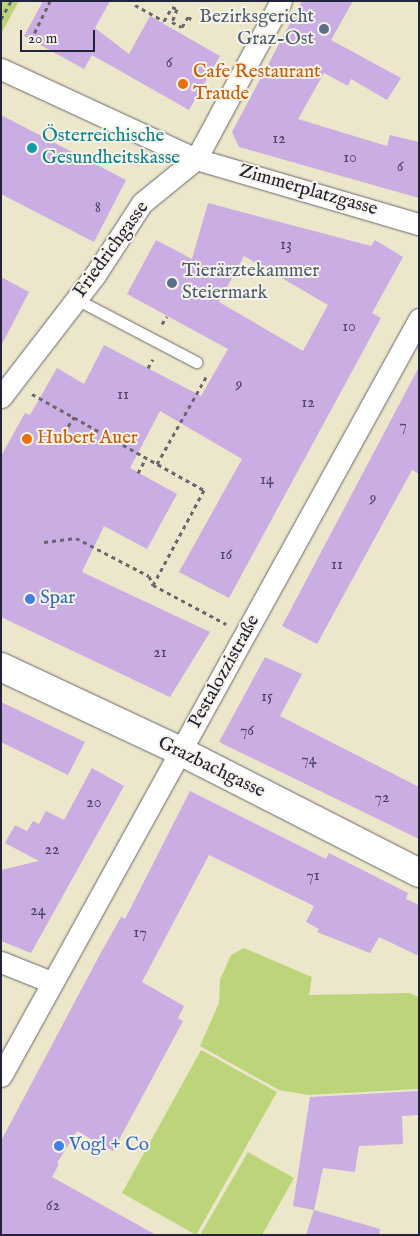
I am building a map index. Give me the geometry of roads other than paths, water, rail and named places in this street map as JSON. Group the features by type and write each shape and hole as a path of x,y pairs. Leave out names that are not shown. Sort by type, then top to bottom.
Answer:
{"main road":[{"name":"Grazbachgasse","path":"1,667 180,751 419,873"}],"street":[{"name":"Friedrichgasse","path":"6,390 76,299 142,203 196,159 281,1"},
{"name":"Zimmerplatzgasse","path":"1,69 196,159 419,224"},
{"name":"Pestalozzistraße","path":"1,1076 51,982 246,634 419,319"},
{"path":"1,962 51,982"}],"lane":[{"path":"76,299 196,362"}],"place":[{"name":"Bezirksgericht Graz-Ost","path":"324,29"},
{"name":"Cafe Restaurant Traude","path":"183,84"},
{"name":"Österreichische Gesundheitskasse","path":"32,148"},
{"name":"Tierärztekammer Steiermark","path":"172,283"},
{"name":"Hubert Auer","path":"27,439"},
{"name":"Spar","path":"30,599"},
{"name":"Vogl + Co","path":"59,1146"}]}
